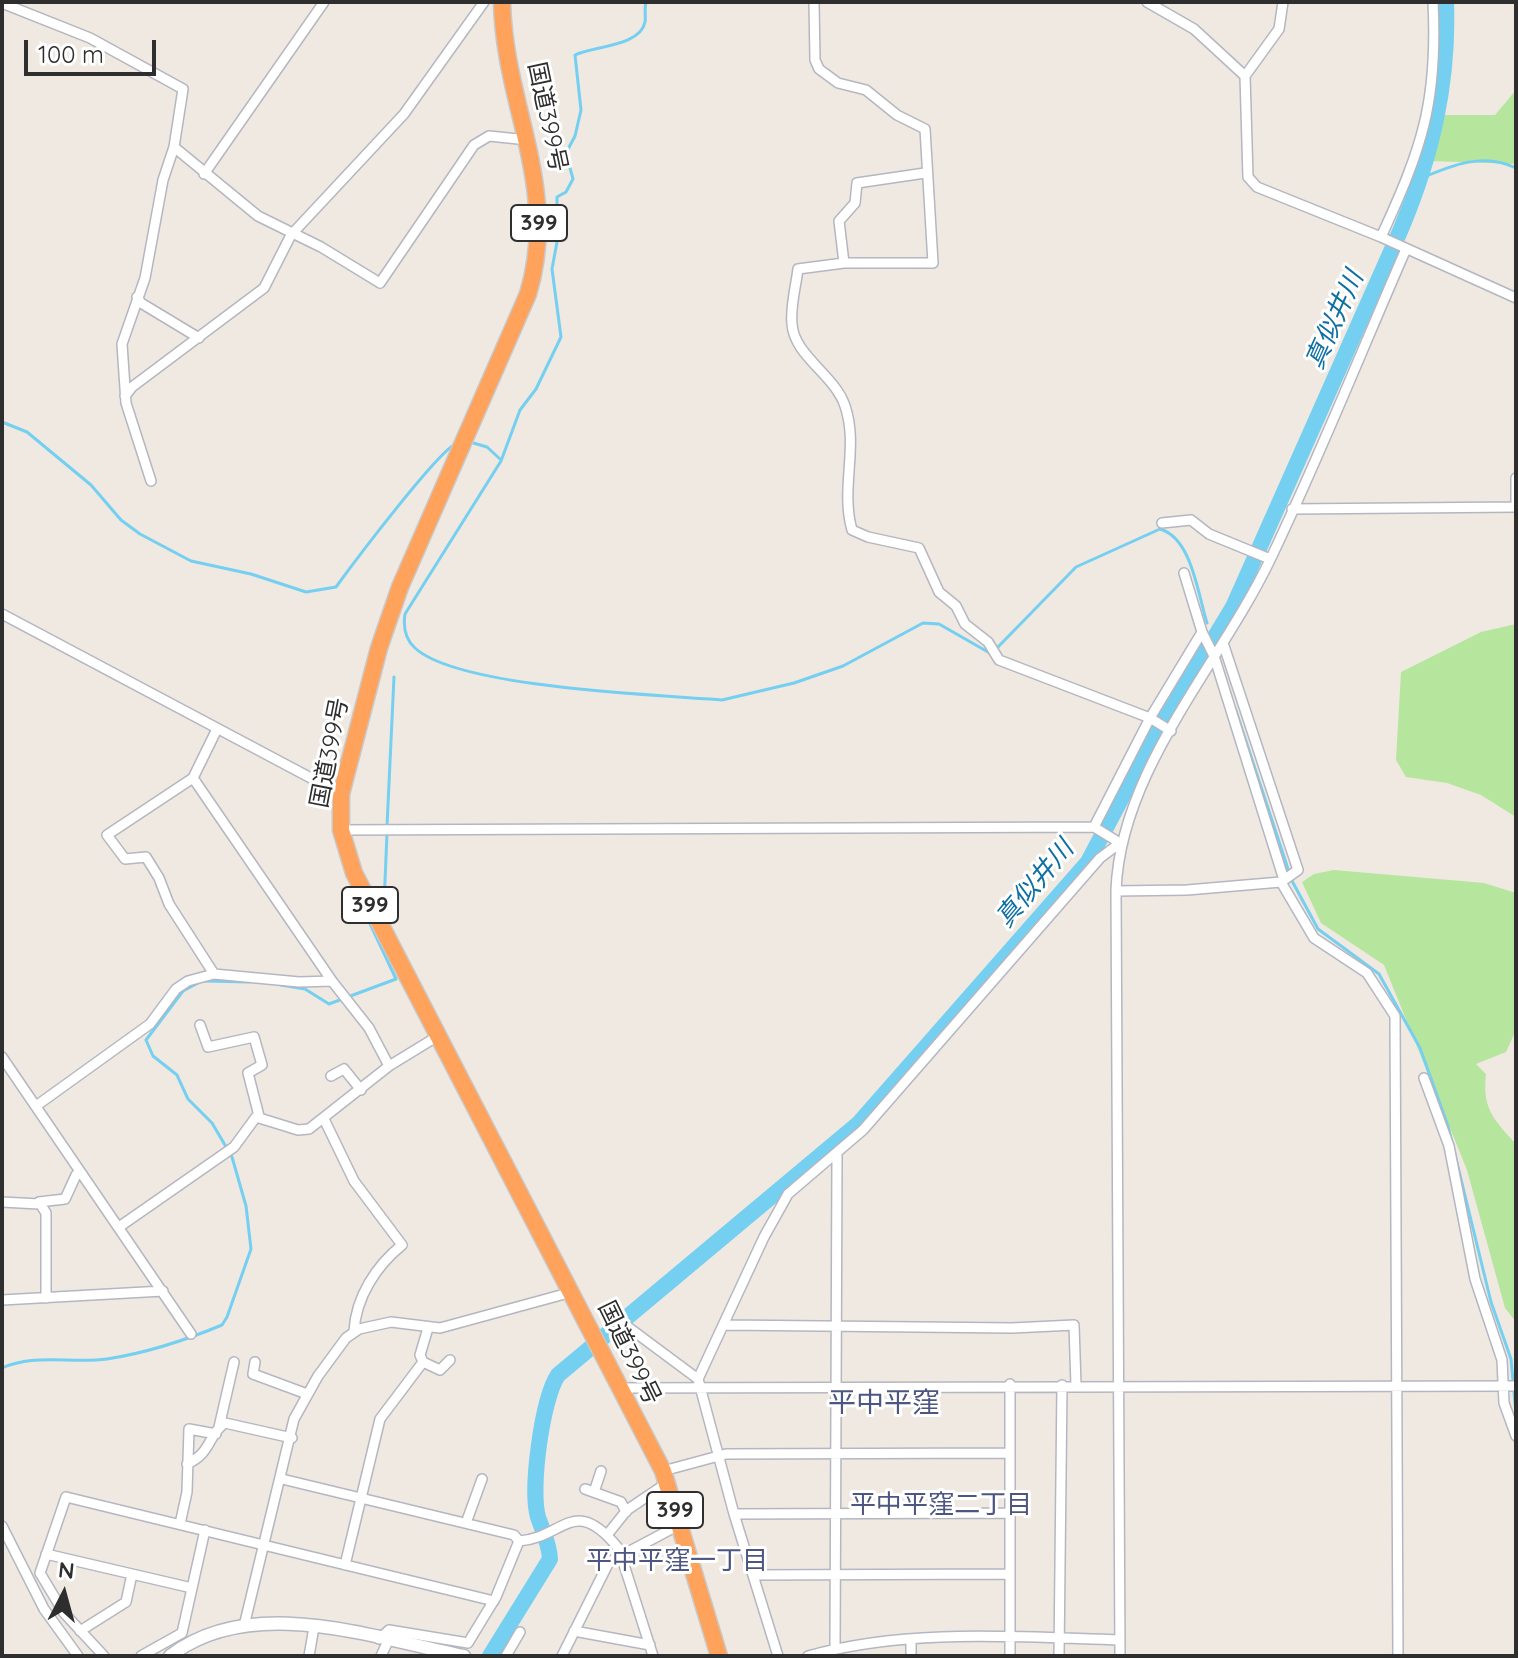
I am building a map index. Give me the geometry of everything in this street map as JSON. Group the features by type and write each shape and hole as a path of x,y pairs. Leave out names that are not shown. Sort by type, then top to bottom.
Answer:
{"highway":[{"name":"国道399号","path":"502,2 507,48 528,140 539,207 536,267 528,294 400,587 379,648 341,794 341,830 354,873 665,1477 719,1656"}],"street":[{"path":"204,174 324,2"},
{"path":"125,396 132,387 264,288 291,235 404,114 484,2"},
{"path":"814,2 817,15 815,60 819,69 838,83 866,90 897,115 921,124 927,135 925,173 933,263 844,263 798,269 791,322 794,335 836,386 846,407 851,445 845,490 852,530 868,537 919,548 939,592 956,606 965,624 993,652 1091,698 1121,705 1170,730"},
{"path":"1147,2 1194,29 1245,76"},
{"path":"1283,2 1279,29 1245,76 1248,177 1257,187 1383,238 1516,298"},
{"path":"1383,238 1426,126 1433,85 1433,2"},
{"path":"2,3 90,38 183,89 174,147 163,180 145,278 124,333 125,396 151,481"},
{"path":"174,147 258,216 291,235 321,247 380,283 482,137 528,140"},
{"path":"844,263 839,221 855,203 857,183 925,173"},
{"path":"1120,1656 1118,841 1170,730 1213,655 1224,646 1292,509 1404,248"},
{"path":"137,297 141,303 199,338"},
{"path":"1292,509 1516,507 1516,478"},
{"path":"1162,523 1191,520 1209,534 1268,558"},
{"path":"1184,573 1202,634 1213,655 1283,880 1314,938 1367,973 1395,1016 1398,1656"},
{"path":"2,614 341,794"},
{"path":"1095,828 1151,719 1202,634"},
{"path":"1116,891 1187,890 1283,880 1298,870 1224,646"},
{"path":"214,974 169,904 159,878 146,857 125,859 107,835 193,778 217,729"},
{"path":"193,778 332,981 369,1028 389,1066"},
{"path":"341,830 1095,828 1118,841"},
{"path":"698,1383 779,1207 788,1194 863,1130 1118,841"},
{"path":"36,1106 150,1024 181,985 214,974 299,982 332,981"},
{"path":"200,1025 208,1047 254,1037 262,1065 248,1073 259,1116"},
{"path":"259,1116 303,1131 324,1119 389,1066 438,1036"},
{"path":"2,1057 191,1334"},
{"path":"331,1076 344,1069 361,1090"},
{"path":"1424,1078 1449,1146 1475,1279 1511,1386 1504,1403 1516,1436"},
{"path":"119,1227 231,1150 259,1116"},
{"path":"324,1119 354,1181 402,1245 372,1278 358,1309 354,1331"},
{"path":"835,1649 837,1154"},
{"path":"2,1202 39,1204 45,1199 65,1199 76,1175 82,1174"},
{"path":"39,1204 46,1213 46,1298"},
{"path":"2,1300 163,1291"},
{"path":"244,1626 292,1438 294,1419 334,1350 354,1331 391,1322 428,1328 451,1326 572,1292"},
{"path":"624,1324 698,1383 778,1656"},
{"path":"725,1325 1012,1328 1074,1325 1076,1385"},
{"path":"428,1328 420,1355 423,1362 446,1372 450,1360"},
{"path":"217,1431 234,1362"},
{"path":"255,1362 253,1374 307,1394"},
{"path":"345,1565 380,1419 423,1362"},
{"path":"618,1388 698,1383 1511,1386"},
{"path":"1010,1384 1010,1656"},
{"path":"1059,1656 1062,1385"},
{"path":"187,1464 201,1457 225,1423 242,1424 292,1438"},
{"path":"180,1524 187,1492 189,1429 217,1431"},
{"path":"607,1535 626,1512 665,1477 717,1455 1010,1453"},
{"path":"601,1471 589,1490 621,1502 626,1512"},
{"path":"282,1479 514,1535 519,1541"},
{"path":"466,1523 482,1479"},
{"path":"104,1656 64,1613 40,1573 66,1497 494,1601"},
{"path":"734,1514 1010,1513"},
{"path":"519,1541 540,1535 563,1522 575,1521 607,1535 621,1555 653,1656"},
{"path":"562,1656 609,1562 679,1525"},
{"path":"2,1526 44,1609 78,1656"},
{"path":"141,1656 182,1633 205,1530"},
{"path":"384,1655 384,1640 389,1630 468,1643 511,1568 519,1541"},
{"path":"46,1554 192,1588"},
{"path":"80,1631 126,1602 132,1574"},
{"path":"753,1575 1010,1574"},
{"path":"170,1656 207,1636 244,1626 314,1627 464,1656"},
{"path":"309,1656 314,1627"},
{"path":"574,1631 650,1645"},
{"path":"506,1656 520,1632"},
{"path":"808,1656 835,1649 854,1651 911,1640 1120,1640"},
{"path":"911,1640 911,1656"}],"green space":[{"path":"1516,90 1516,164 1430,161 1441,115 1495,115"},
{"path":"1516,624 1516,817 1481,795 1447,783 1406,777 1396,760 1401,672 1481,632"},
{"path":"1334,870 1484,883 1516,893 1516,1030 1506,1052 1476,1064 1486,1074 1486,1096 1491,1112 1516,1144 1516,1322 1505,1308 1467,1170 1384,965 1321,923 1302,882 1314,874"}],"waterway":[{"path":"646,2 645,22 634,36 575,55 581,110 575,136 566,153 573,179 566,192 557,197 557,242 552,269 561,337 536,389 520,410 501,461 405,614 406,632 415,648 438,662 514,681 722,700 794,683 843,666 923,623 939,624 988,652 997,648 1076,567 1160,529 1171,534 1187,555 1207,623"},
{"name":"真似井川","path":"490,1656 550,1559 538,1517 536,1486 543,1423 558,1375 858,1124 1088,862 1150,744 1233,607 1401,229 1422,174 1436,118 1445,61 1446,2"},
{"path":"1422,178 1468,162 1492,161 1516,168"},
{"path":"2,422 27,432 91,485 121,520 140,534 191,561 251,574 306,592 336,587 417,483 449,448 459,442"},
{"path":"470,442 487,447 500,459"},
{"path":"387,826 394,677"},
{"path":"1235,708 1289,872"},
{"path":"380,907 384,905 387,833"},
{"path":"1291,879 1318,929 1379,974 1420,1048 1448,1126 1491,1302 1511,1359 1516,1413"},
{"path":"281,985 305,989 329,1004 396,979 366,915"},
{"path":"205,981 249,982"},
{"path":"2,1368 28,1361 94,1360 136,1353 208,1331 222,1325 227,1317 251,1249 246,1206 232,1157 212,1123 188,1099 177,1075 153,1056 146,1040 183,991 198,983"}],"district":[{"name":"平中平窪","path":"884,1404"},
{"name":"平中平窪二丁目","path":"941,1505"},
{"name":"平中平窪一丁目","path":"677,1561"}]}
